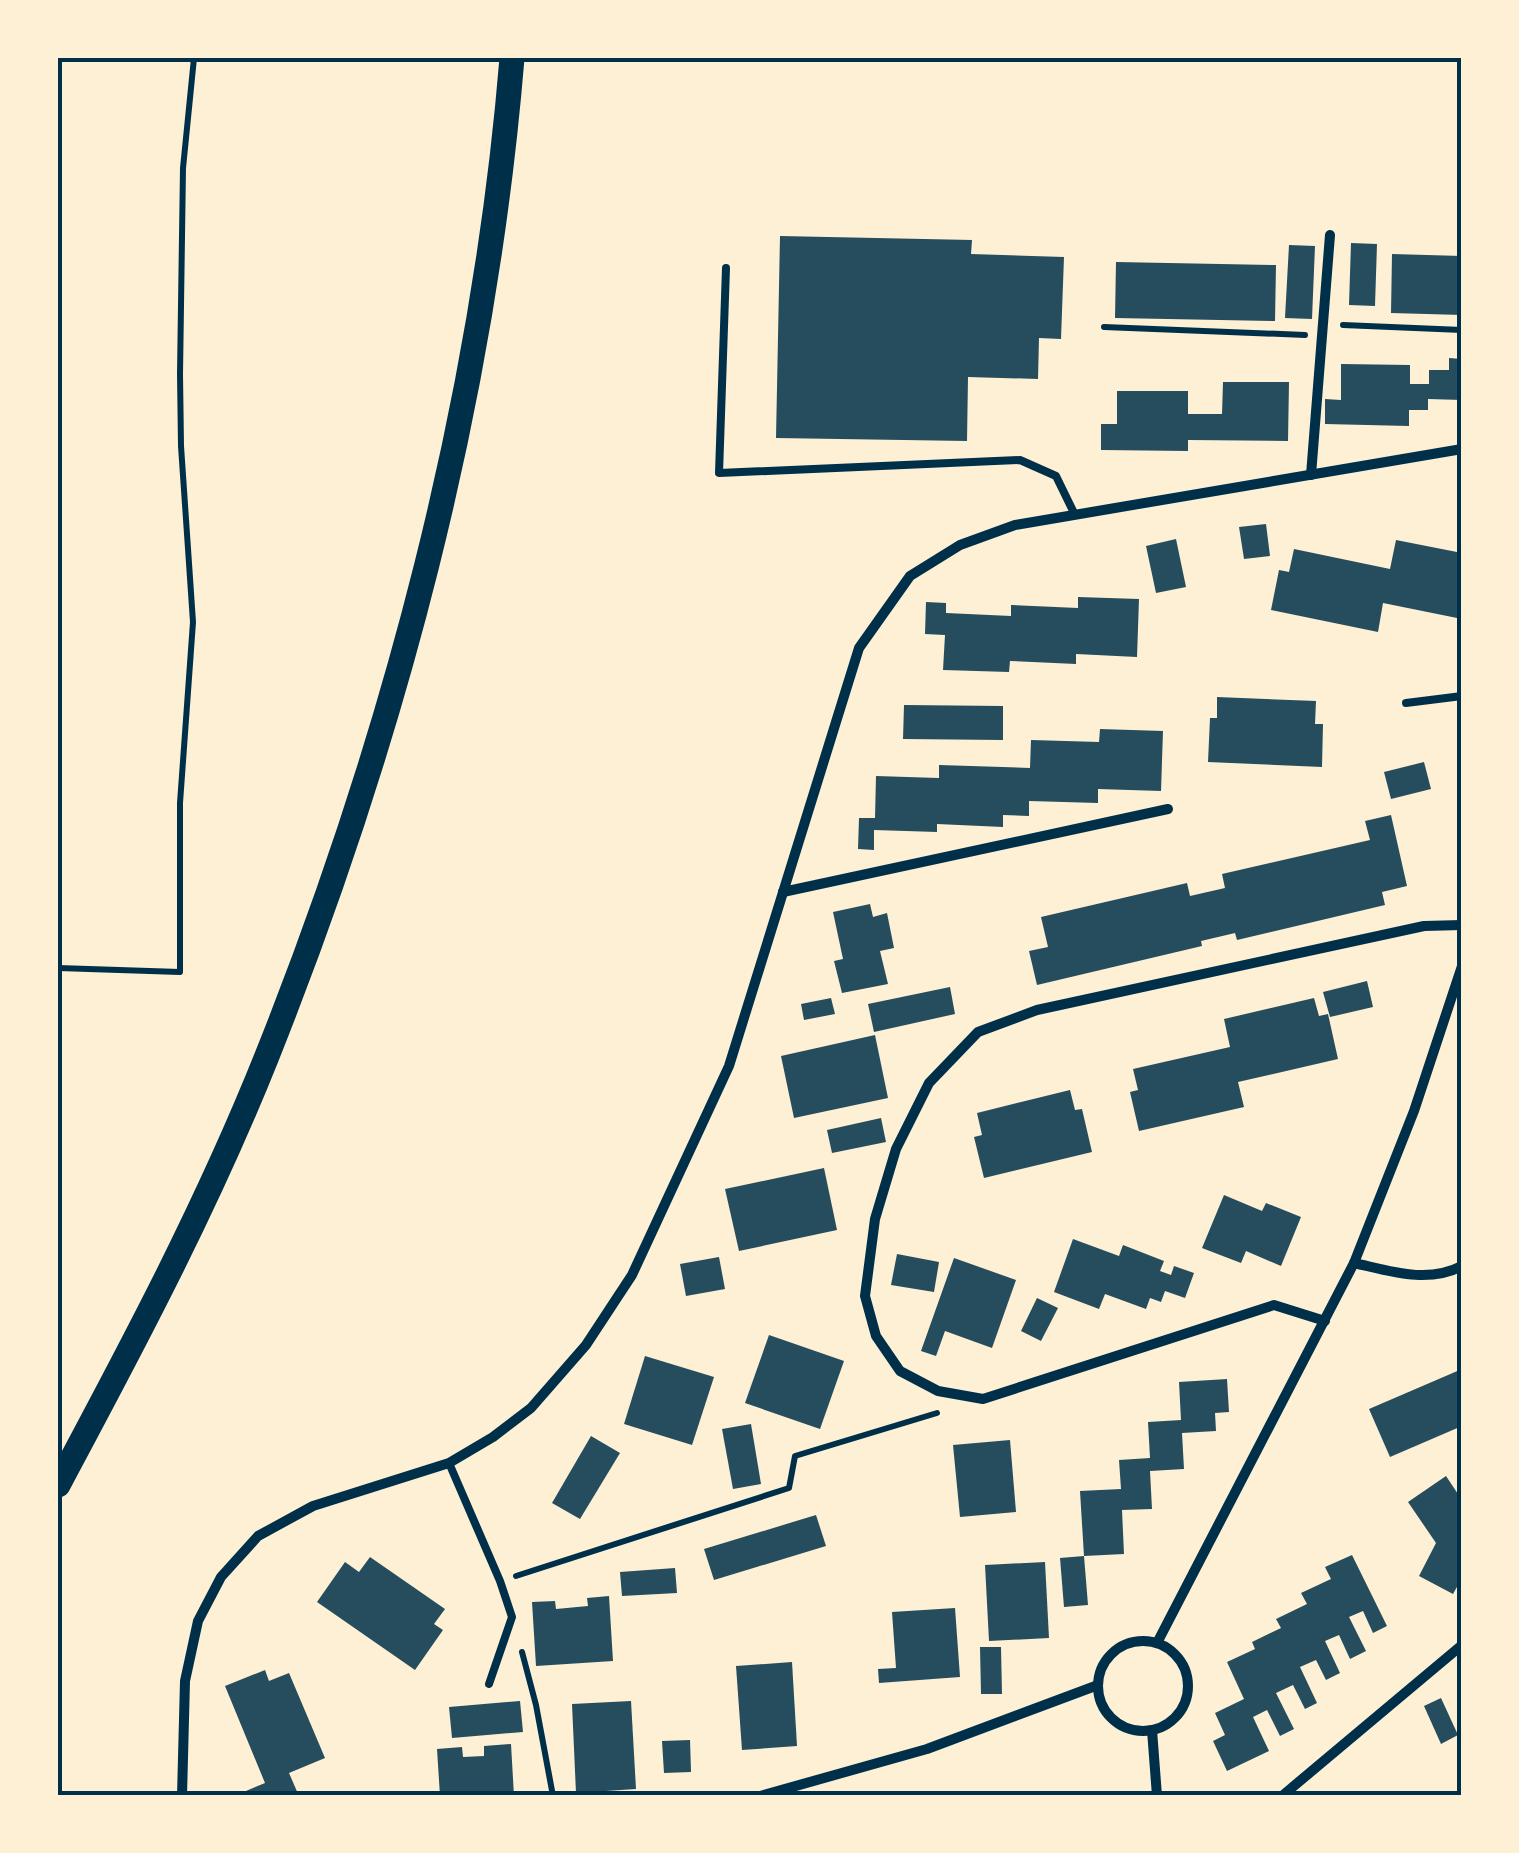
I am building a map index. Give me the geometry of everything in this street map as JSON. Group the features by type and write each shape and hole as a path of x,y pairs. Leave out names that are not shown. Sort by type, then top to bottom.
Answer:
{"main road":[{"path":"58,1485 194,1222 267,1057 334,872 390,700 421,584 477,332 512,58"}],"street":[{"path":"1310,475 1330,234"},
{"path":"182,1796 186,1680 198,1621 221,1577 258,1536 313,1506 449,1463 493,1437 531,1408 586,1345 632,1275 729,1066 859,648 910,576 960,545 1015,525 1462,450"},
{"path":"783,892 1168,809"},
{"path":"1325,1321 1274,1305 983,1399 938,1391 900,1371 876,1336 865,1296 875,1219 896,1149 929,1083 978,1032 1037,1010 1424,926 1462,926"},
{"path":"1157,1642 1354,1264 1414,1111 1462,966"},
{"path":"1354,1264 1442,1276 1462,1266"},
{"path":"1136,1641 1157,1642 1182,1664 1187,1673 1188,1696 1167,1724 1152,1730 1127,1728 1111,1718 1100,1700 1101,1668 1121,1646 1136,1641"},
{"path":"1282,1796 1462,1646"},
{"path":"760,1796 927,1749 1098,1685"},
{"path":"1152,1730 1158,1796"}],"lane":[{"path":"726,268 719,473 1020,460 1056,476 1074,515"},
{"path":"1406,703 1462,696"},
{"path":"449,1463 512,1617 489,1684"}],"path":[{"path":"58,968 180,972 180,802 192,622 180,446 180,356 183,168 194,58"},
{"path":"1104,327 1314,335 1323,324 1462,330"},
{"path":"500,1581 789,1488 795,1456 983,1399"},
{"path":"512,1617 536,1704 552,1796"}],"building":[{"path":"780,236 972,240 971,254 1064,257 1061,339 1039,338 1038,379 968,377 967,441 776,438"},
{"path":"1351,243 1377,244 1375,306 1349,305"},
{"path":"1289,245 1315,246 1312,319 1285,318"},
{"path":"1392,254 1462,256 1462,315 1391,313"},
{"path":"1116,262 1276,265 1275,321 1115,318"},
{"path":"1449,358 1462,359 1462,400 1428,399 1428,410 1409,410 1409,426 1325,424 1325,399 1341,400 1341,364 1410,365 1410,384 1429,384 1429,370 1449,370"},
{"path":"1223,382 1289,382 1288,441 1188,440 1188,451 1101,450 1101,424 1117,424 1117,391 1188,391 1188,414 1222,414"},
{"path":"1266,524 1270,556 1244,559 1239,527"},
{"path":"1176,539 1186,587 1156,593 1146,546"},
{"path":"1396,540 1462,553 1462,619 1383,603 1378,632 1271,610 1279,570 1289,572 1294,549 1390,569"},
{"path":"1078,597 1139,599 1137,657 1076,654 1076,664 1010,661 1009,672 943,670 945,635 925,634 926,602 946,603 946,613 1011,616 1011,605 1078,608"},
{"path":"1217,697 1316,701 1315,724 1323,724 1322,767 1208,762 1210,718 1217,718"},
{"path":"904,705 1003,706 1003,740 903,739"},
{"path":"1100,729 1163,731 1161,791 1098,789 1098,803 1029,801 1029,816 1003,815 1003,827 937,824 937,832 874,830 874,850 858,849 859,818 875,818 876,776 939,778 939,765 1030,768 1031,740 1099,742"},
{"path":"1424,762 1431,789 1391,799 1384,772"},
{"path":"1391,815 1407,886 1382,892 1385,905 1237,940 1235,933 1201,941 1202,946 1037,985 1029,951 1048,947 1041,917 1187,883 1190,896 1225,888 1222,874 1370,840 1365,821"},
{"path":"870,904 873,917 887,913 894,948 880,951 888,984 842,993 834,961 843,959 833,912"},
{"path":"1367,981 1373,1007 1330,1017 1323,992"},
{"path":"950,987 955,1014 874,1032 868,1004"},
{"path":"831,998 835,1014 804,1020 801,1004"},
{"path":"1314,998 1319,1016 1328,1014 1338,1059 1238,1082 1244,1107 1139,1131 1130,1092 1138,1090 1133,1069 1230,1047 1224,1019"},
{"path":"875,1035 888,1098 794,1118 781,1056"},
{"path":"1070,1090 1075,1110 1082,1109 1092,1152 984,1178 974,1137 982,1135 977,1113"},
{"path":"881,1118 886,1142 832,1153 827,1130"},
{"path":"824,1168 837,1230 739,1251 725,1189"},
{"path":"1224,1195 1262,1211 1266,1203 1301,1217 1281,1266 1246,1251 1241,1263 1202,1248"},
{"path":"1073,1239 1119,1256 1123,1245 1164,1261 1160,1271 1171,1275 1174,1266 1194,1273 1185,1298 1165,1291 1161,1302 1150,1298 1146,1309 1105,1294 1099,1309 1054,1292"},
{"path":"897,1254 939,1262 934,1292 891,1285"},
{"path":"719,1257 725,1289 686,1296 680,1264"},
{"path":"954,1258 1016,1280 992,1348 945,1331 936,1356 921,1351"},
{"path":"1037,1298 1058,1308 1041,1341 1021,1331"},
{"path":"769,1335 844,1361 820,1429 745,1403"},
{"path":"645,1356 714,1377 692,1445 624,1424"},
{"path":"1462,1369 1462,1426 1390,1457 1369,1409"},
{"path":"1227,1379 1229,1412 1215,1413 1216,1431 1182,1433 1184,1469 1150,1471 1152,1509 1122,1510 1124,1554 1084,1556 1080,1491 1121,1489 1119,1460 1150,1458 1148,1422 1181,1420 1179,1382"},
{"path":"751,1424 761,1484 733,1489 722,1429"},
{"path":"591,1436 620,1453 580,1519 552,1503"},
{"path":"1010,1440 1016,1512 960,1517 953,1445"},
{"path":"1446,1476 1462,1500 1462,1578 1453,1594 1419,1576 1436,1543 1408,1502"},
{"path":"816,1515 826,1546 714,1580 704,1549"},
{"path":"1352,1555 1387,1626 1373,1633 1363,1611 1349,1617 1366,1651 1350,1659 1339,1635 1325,1641 1340,1673 1326,1680 1316,1660 1300,1667 1317,1703 1305,1709 1293,1685 1276,1693 1294,1729 1280,1736 1267,1710 1253,1717 1269,1751 1227,1771 1213,1741 1225,1735 1215,1713 1244,1699 1227,1662 1255,1649 1252,1642 1281,1628 1276,1619 1307,1604 1301,1593 1331,1579 1325,1567"},
{"path":"1084,1556 1088,1605 1064,1607 1060,1558"},
{"path":"370,1557 445,1609 434,1624 443,1630 415,1670 317,1602 345,1562 359,1572"},
{"path":"1045,1562 1049,1638 989,1641 985,1565"},
{"path":"675,1568 677,1593 622,1596 620,1572"},
{"path":"609,1596 613,1661 536,1666 532,1602 555,1601 556,1609 588,1606 587,1598"},
{"path":"955,1608 960,1677 879,1683 878,1669 896,1668 892,1612"},
{"path":"980,1647 1001,1647 1002,1694 981,1694"},
{"path":"792,1662 797,1746 742,1750 736,1666"},
{"path":"265,1670 269,1681 289,1673 325,1758 289,1773 299,1796 234,1796 265,1783 225,1686"},
{"path":"1441,1698 1458,1735 1441,1744 1424,1706"},
{"path":"520,1701 523,1732 452,1738 449,1707"},
{"path":"631,1701 636,1789 576,1793 572,1704"},
{"path":"690,1740 691,1772 664,1773 662,1741"},
{"path":"511,1744 514,1796 440,1796 437,1749 462,1747 463,1757 484,1756 484,1746"}]}
